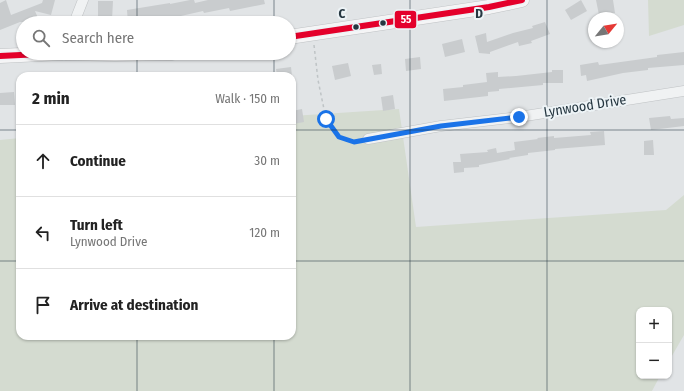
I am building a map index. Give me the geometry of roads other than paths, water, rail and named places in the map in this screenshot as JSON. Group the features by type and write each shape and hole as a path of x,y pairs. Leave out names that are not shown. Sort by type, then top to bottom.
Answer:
{"main road":[{"path":"296,36 474,10 522,0"},
{"path":"0,56 16,55"}],"street":[{"path":"77,16 83,0"},
{"name":"Lynwood Drive","path":"368,139 441,126 519,117 684,91"}]}
